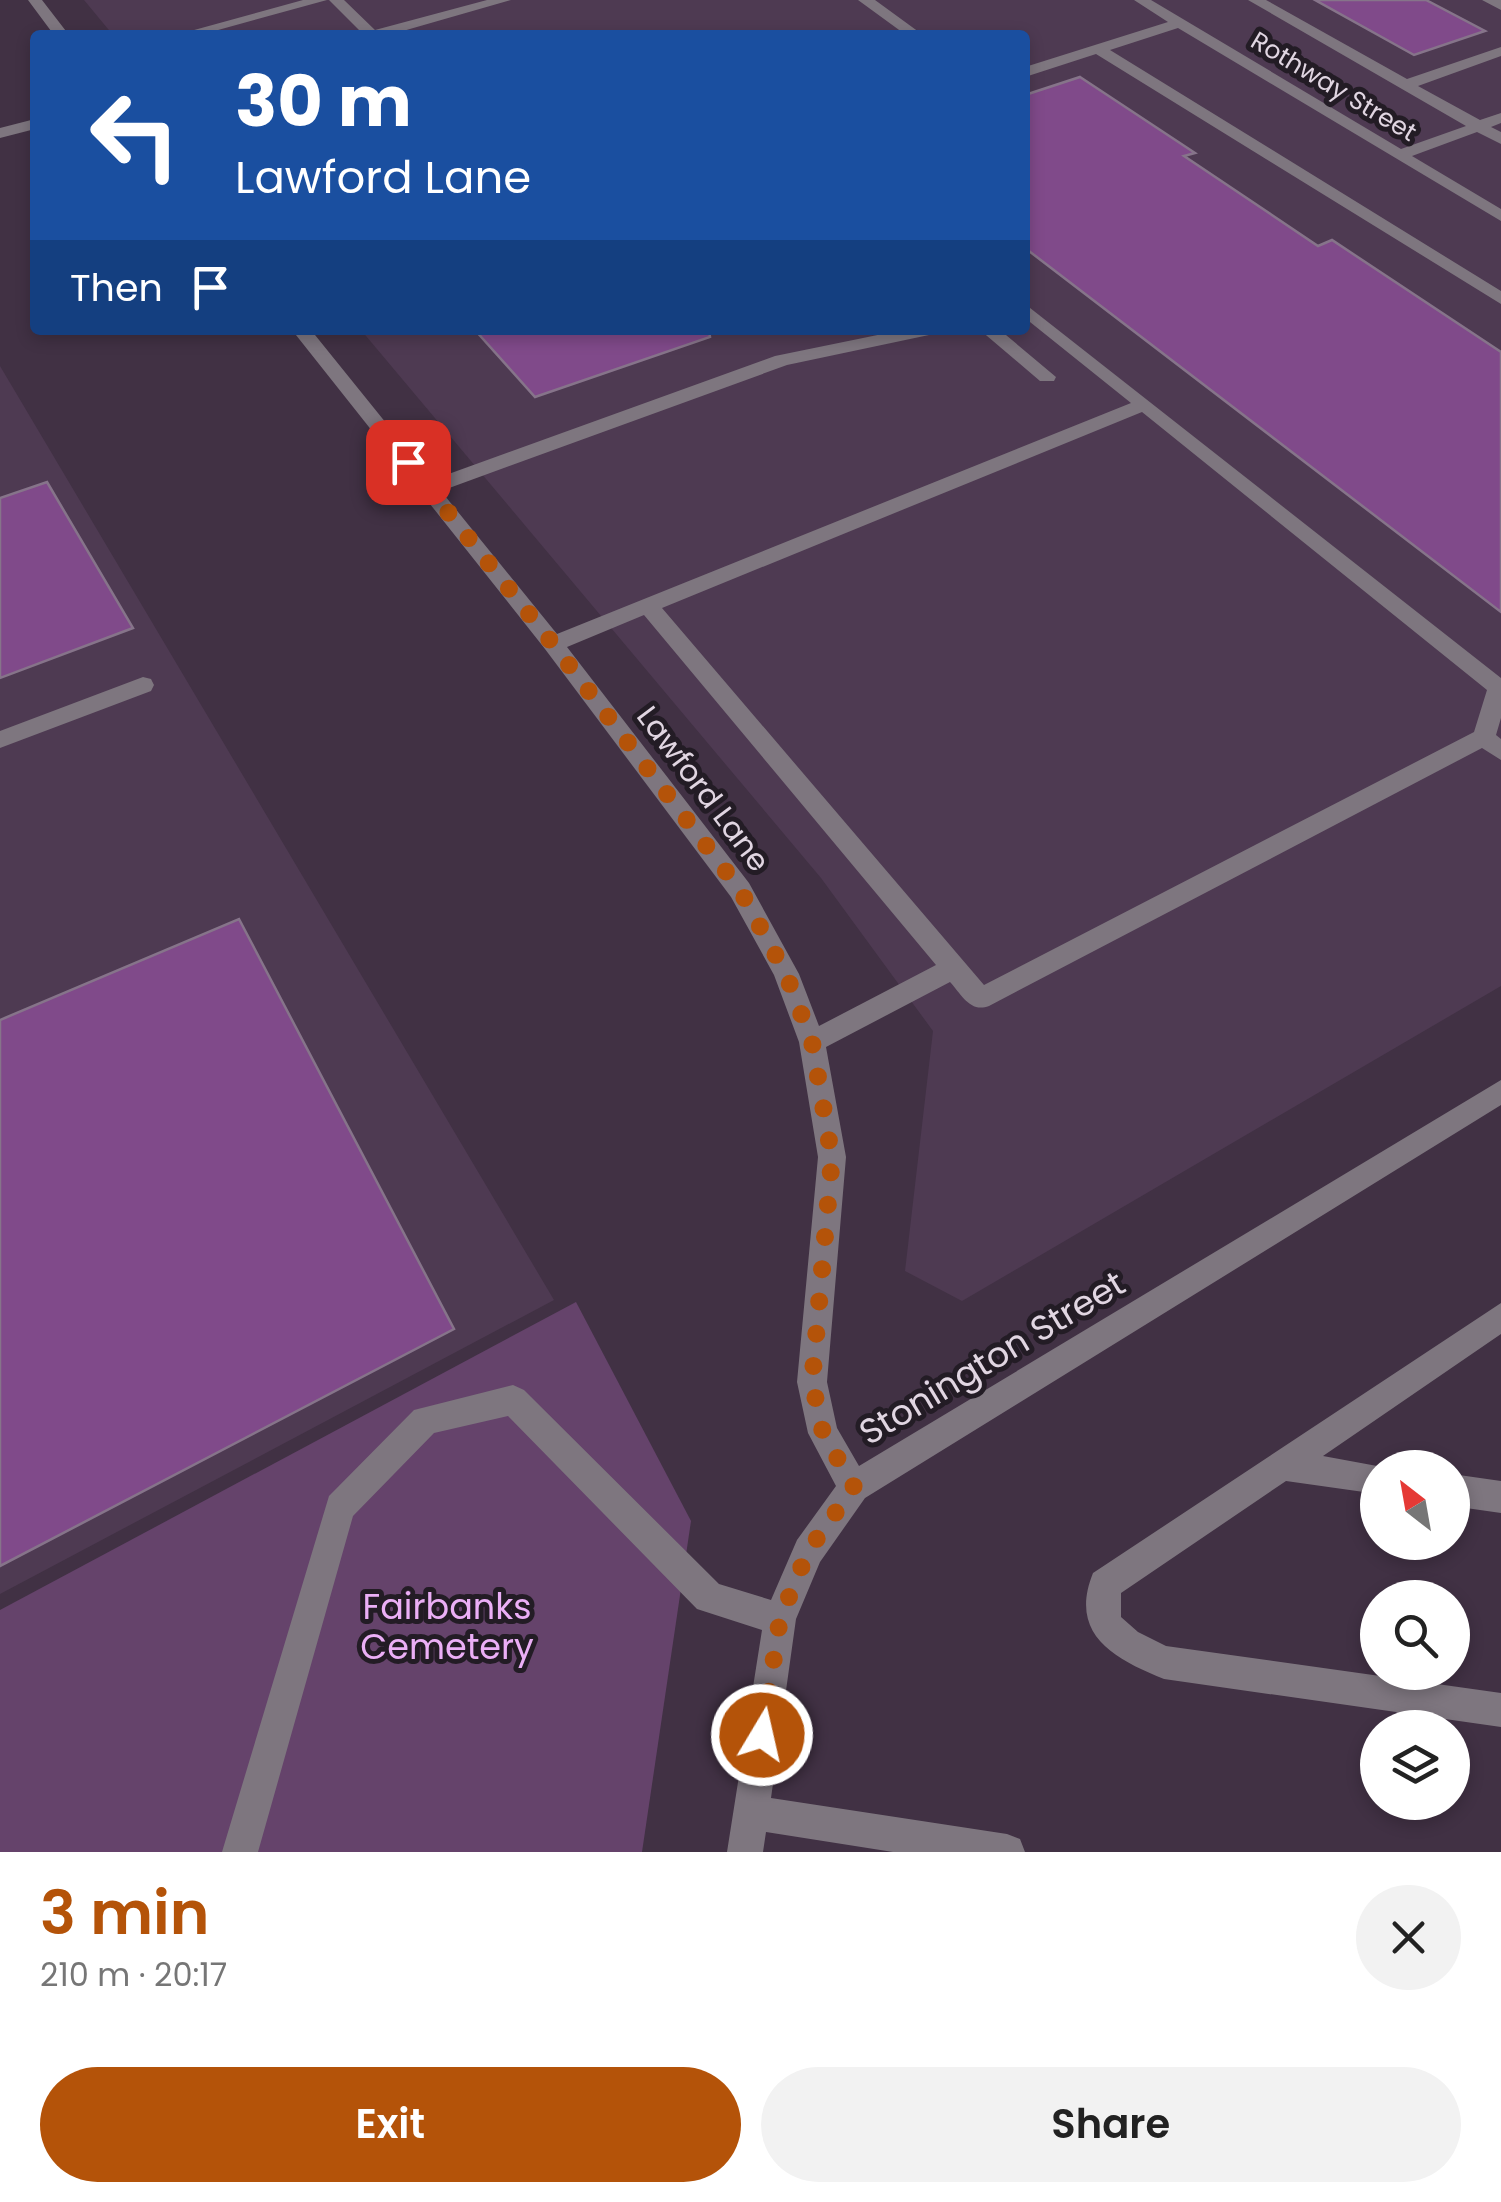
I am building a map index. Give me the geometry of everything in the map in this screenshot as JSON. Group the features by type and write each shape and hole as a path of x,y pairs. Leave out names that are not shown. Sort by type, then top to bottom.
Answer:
{"street":[{"path":"35,0 58,30"},
{"path":"203,30 320,0"},
{"path":"336,0 367,30"},
{"path":"433,0 448,15"},
{"path":"391,30 504,0"},
{"path":"865,0 909,30"},
{"name":"Rothway Street","path":"1141,0 1501,216"},
{"path":"1255,0 1501,139"},
{"path":"1489,0 1501,6"},
{"path":"255,17 268,30"},
{"path":"1030,70 1180,23"},
{"path":"1098,49 1497,293"},
{"path":"1405,85 1501,51"},
{"path":"1400,155 1501,118"},
{"path":"0,133 30,125"},
{"path":"648,606 980,999 1492,744 1498,688 1030,313"},
{"name":"Lawford Lane","path":"305,335 553,644 740,890 786,974 812,1042 832,1158 812,1382 823,1433 854,1487"},
{"path":"430,488 782,360 904,335"},
{"path":"995,335 1047,377"},
{"path":"553,644 1144,404"},
{"path":"0,740 143,685"},
{"path":"812,1042 954,968"},
{"name":"Stonington Street","path":"745,1852 780,1619 808,1551 854,1487 1501,1091"},
{"path":"1501,1317 1105,1584 1106,1624 1126,1644 1164,1662 1501,1710"},
{"path":"240,1852 340,1507 425,1420 513,1400 709,1597 780,1619"},
{"path":"1282,1465 1360,1476"},
{"path":"1470,1493 1501,1497"},
{"path":"750,1812 1007,1852"}],"shaded area":[{"path":"84,0 1501,0 1501,986 962,1301 905,1271 933,1031 821,878 365,335 1030,335 1030,30 109,30"},
{"path":"0,366 554,1300 0,1594"}],"green space":[{"name":"Fairbanks Cemetery","path":"576,1302 691,1521 642,1852 0,1852 0,1610"}],"building":[{"path":"1315,0 1426,0 1485,31 1414,55"},
{"path":"1080,77 1195,153 1184,156 1318,246 1332,240 1501,352 1501,612 1030,252 1030,93"},
{"path":"479,335 710,335 710,337 535,397"},
{"path":"47,482 133,628 0,678 0,498"},
{"path":"239,919 454,1329 0,1566 0,1020"}],"route":[{"path":"408,462 553,644 740,890 786,974 812,1042 832,1158 812,1382 823,1433 854,1487 808,1551 780,1619 762,1735"}]}
